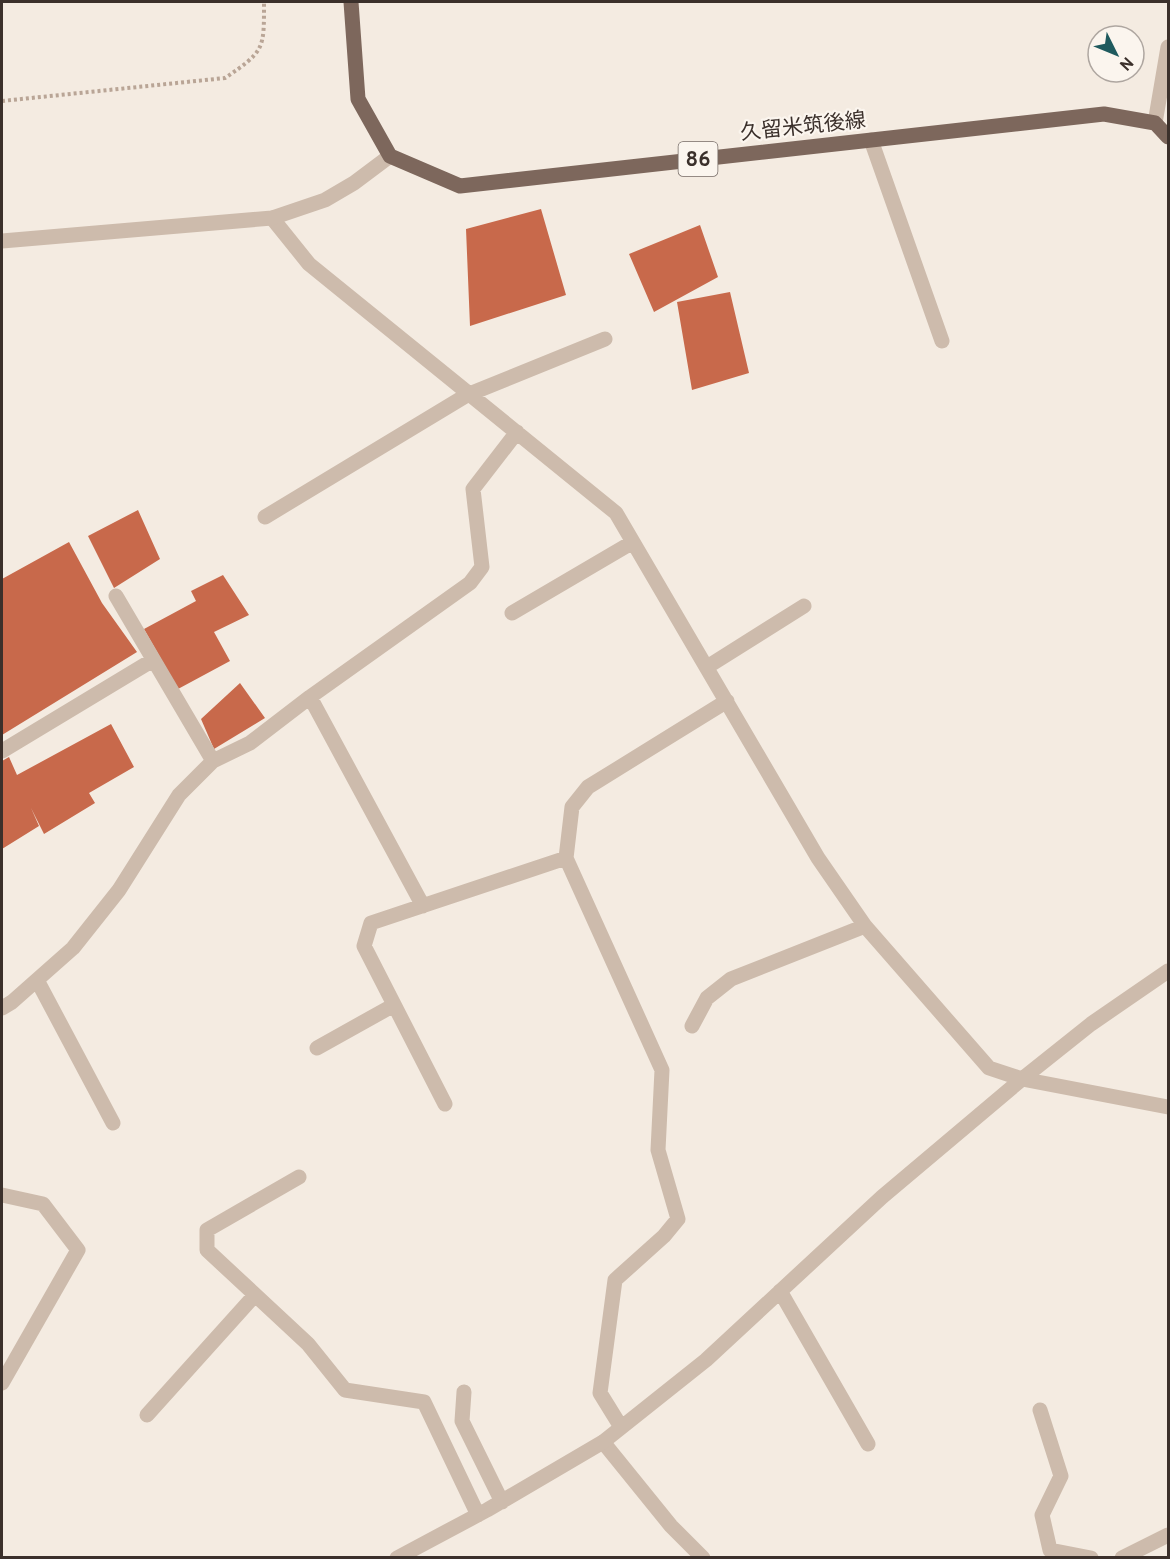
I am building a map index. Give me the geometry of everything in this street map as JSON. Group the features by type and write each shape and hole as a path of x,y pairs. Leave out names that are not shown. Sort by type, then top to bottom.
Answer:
{"main road":[{"path":"351,2 358,99 390,156"},
{"name":"久留米筑後線","path":"390,156 460,186 1104,114 1155,123"},
{"path":"1155,123 1168,136"}],"street":[{"path":"1155,123 1168,47"},
{"path":"872,140 942,341"},
{"path":"2,241 272,218 325,200 354,183 390,156"},
{"path":"272,218 309,264 616,513 818,858 865,926 989,1068 1022,1079 1168,1107"},
{"path":"265,517 470,394 605,339"},
{"path":"2,1008 74,948 119,890 179,795 213,761 250,743 310,696 470,583 482,567 473,489 518,432"},
{"path":"512,613 633,542"},
{"path":"116,596 213,761"},
{"path":"707,667 804,606"},
{"path":"2,751 153,660"},
{"path":"310,696 423,906"},
{"path":"621,1427 600,1393 615,1280 664,1236 678,1219 658,1150 662,1070 566,858 572,807 588,787 727,701"},
{"path":"445,1104 364,946 371,923 566,858"},
{"path":"692,1026 707,998 731,979 865,926"},
{"path":"397,1557 502,1502 603,1442 706,1360 882,1197 1022,1079 1091,1024 1168,970"},
{"path":"37,980 113,1123"},
{"path":"317,1048 394,1005"},
{"path":"299,1177 207,1230 207,1250 308,1344 345,1390 424,1402 478,1515"},
{"path":"2,1195 43,1204 78,1250 2,1383"},
{"path":"780,1291 868,1444"},
{"path":"147,1415 255,1295"},
{"path":"464,1392 462,1421 502,1502"},
{"path":"1040,1410 1061,1476 1042,1515 1050,1550 1091,1557"},
{"path":"603,1442 671,1526 703,1557"},
{"path":"1122,1557 1168,1535"}],"path":[{"path":"2,101 225,78 255,58 264,40 264,2"}],"building":[{"path":"541,209 566,295 470,326 466,229"},
{"path":"700,225 718,277 654,312 629,254"},
{"path":"730,292 749,373 692,390 677,302"},
{"path":"138,510 160,559 114,588 88,536"},
{"path":"69,542 102,603 137,652 2,735 2,579"},
{"path":"223,575 249,615 214,632 230,661 178,689 144,629 196,601 191,591"},
{"path":"240,683 265,718 214,749 201,719"},
{"path":"111,724 134,767 89,793 95,803 44,834 31,808 39,826 2,849 2,761 9,757 17,775"}]}
